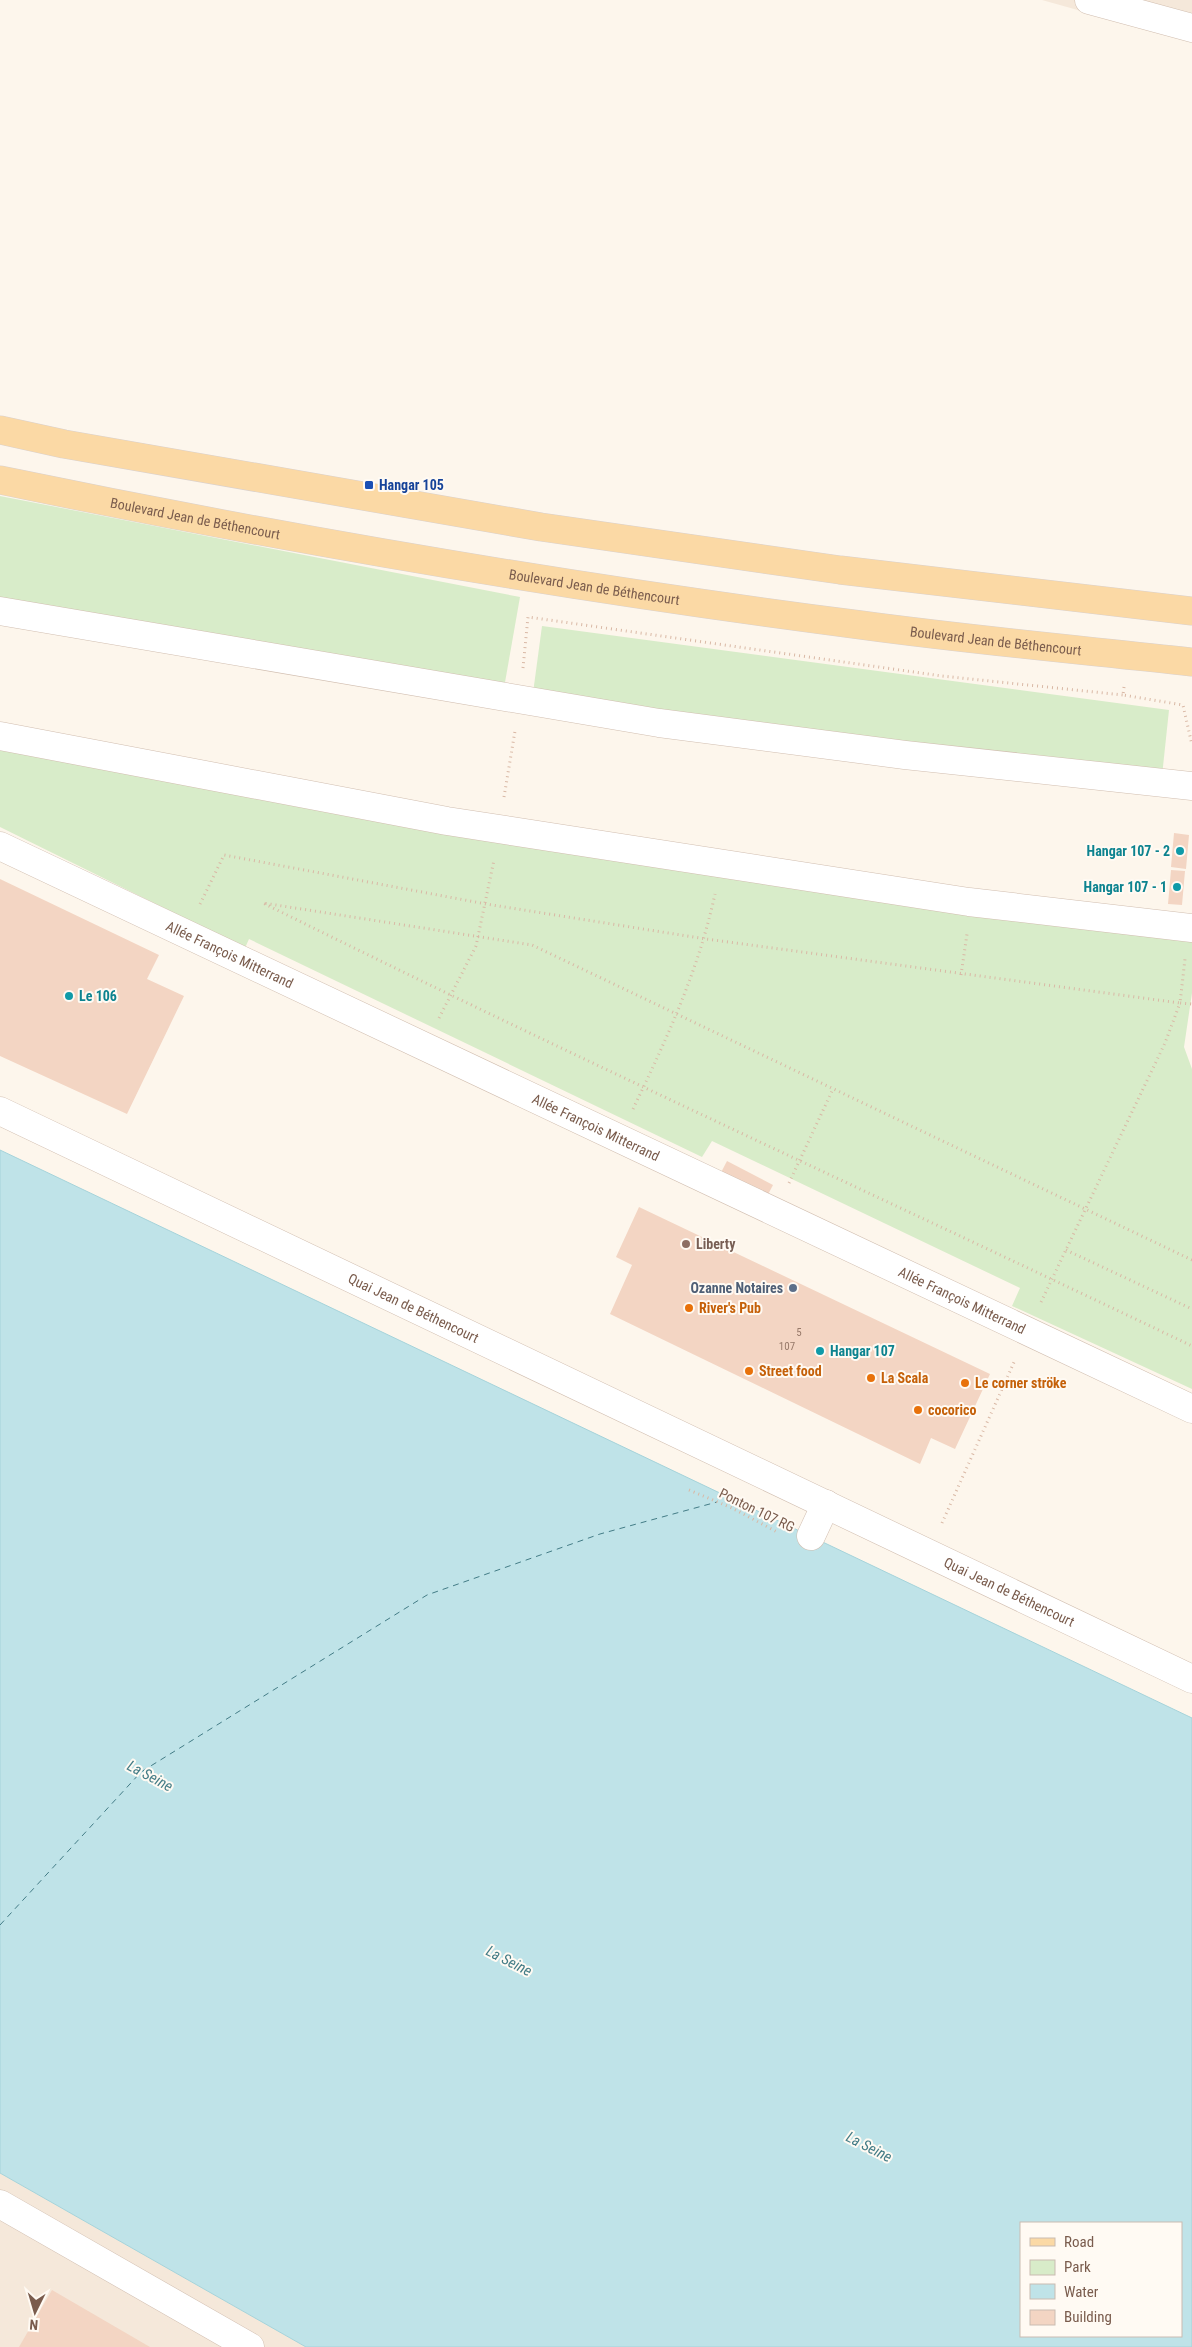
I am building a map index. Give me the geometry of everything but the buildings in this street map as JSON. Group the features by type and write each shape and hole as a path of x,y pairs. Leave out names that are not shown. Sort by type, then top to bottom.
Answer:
{"main road":[{"path":"0,430 84,447 540,527 840,570 1192,611"},
{"name":"Boulevard Jean de Béthencourt","path":"0,480 262,531 532,578 862,626 1192,662"}],"street":[{"path":"1089,0 1192,28"},
{"path":"0,611 659,723 923,757 1192,786"},
{"path":"0,736 447,821 969,902 1190,928"},
{"name":"Allée François Mitterrand","path":"0,846 1192,1409"},
{"name":"Quai Jean de Béthencourt","path":"0,1111 929,1552 1192,1679"},
{"path":"810,1536 826,1504"},
{"path":"0,2204 250,2347"}],"path":[{"path":"528,617 942,676 1123,695 1183,705 1192,745"},
{"path":"1123,695 1128,655"},
{"path":"184,933 224,855 486,904 706,939 961,975 1192,1004"},
{"path":"619,1139 678,1014 706,939 717,885"},
{"path":"1192,1260 532,945 263,903 451,997 800,1159 1192,1346"},
{"path":"929,1552 1052,1279 1165,1043 1180,1003 1190,928"},
{"path":"961,975 967,932"},
{"path":"776,1213 833,1088"},
{"path":"1066,1250 1192,1309"},
{"name":"Ponton 107 RG","path":"689,1490 732,1508 805,1546 810,1536"}],"shaded area":[{"path":"1042,0 1192,0 1192,42"},
{"path":"0,2173 306,2347 0,2347"}],"green space":[{"path":"0,496 520,597 504,688 0,600"},
{"path":"542,626 1169,710 1162,776 533,693"},
{"path":"0,744 1192,941 1192,993 1184,1047 1192,1069 1192,1389 1012,1306 1020,1288 712,1141 702,1157 249,939 245,948 0,827"}],"water":[{"name":"La Seine","path":"0,1150 1192,1718 1192,2347 306,2347 0,2173"}],"ferry route":[{"path":"0,1925 141,1772 427,1595 600,1534 717,1502"}],"place":[{"name":"Hangar 105","path":"369,485"},
{"name":"Hangar 107 - 2","path":"1180,851"},
{"name":"Hangar 107 - 1","path":"1177,887"},
{"name":"Le 106","path":"69,996"},
{"name":"Liberty","path":"686,1244"},
{"name":"Ozanne Notaires","path":"793,1288"},
{"name":"River's Pub","path":"689,1308"},
{"name":"Hangar 107","path":"820,1351"},
{"name":"Street food","path":"749,1371"},
{"name":"La Scala","path":"871,1378"},
{"name":"Le corner ströke","path":"965,1383"},
{"name":"cocorico","path":"918,1410"}]}
